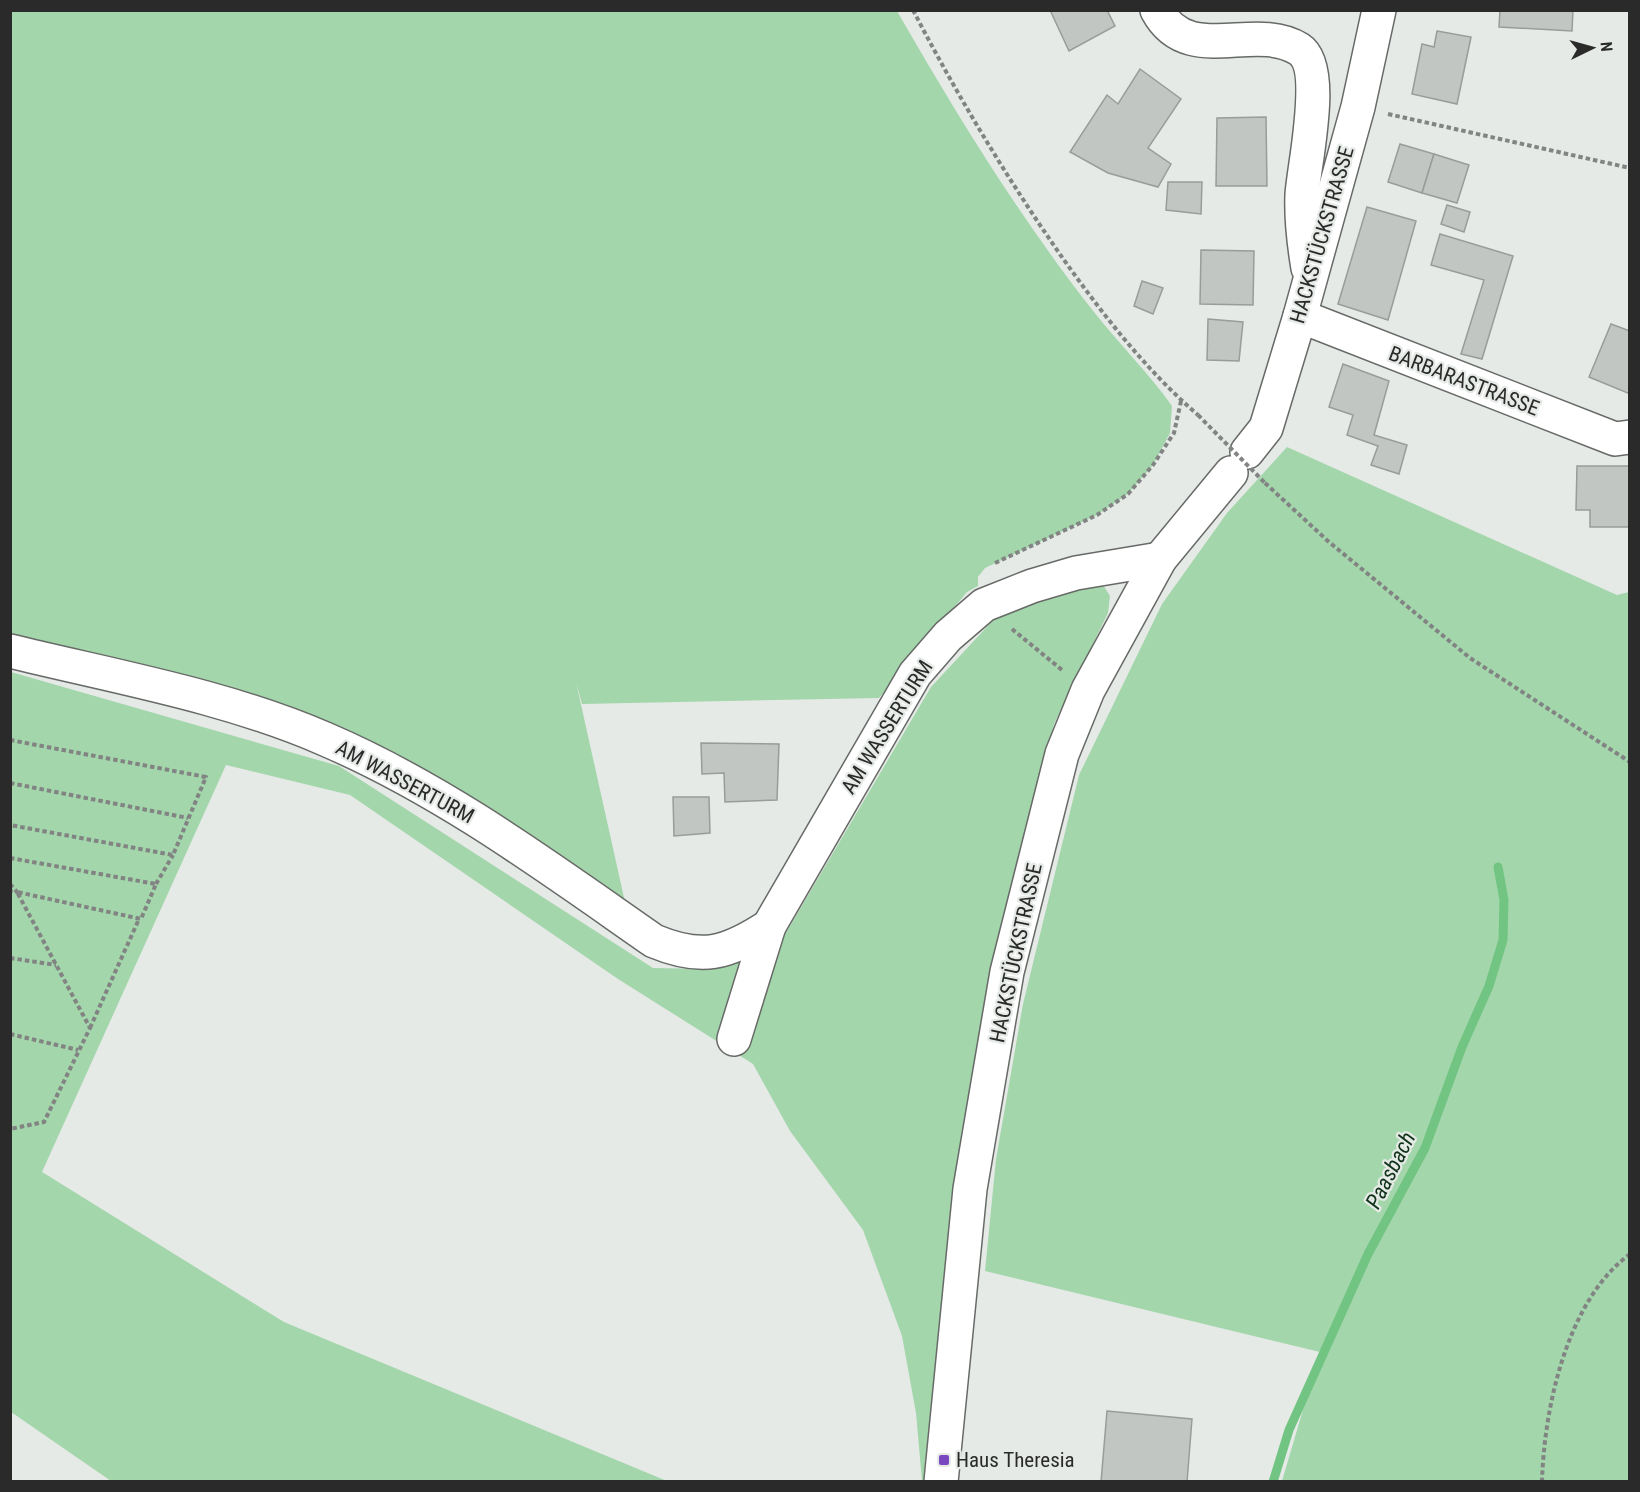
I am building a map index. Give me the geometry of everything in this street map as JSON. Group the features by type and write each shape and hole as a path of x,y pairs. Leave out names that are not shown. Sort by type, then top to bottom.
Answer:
{"street":[{"path":"1157,10 1164,24 1189,40 1273,41 1299,50 1311,63 1314,97 1302,195 1302,231 1310,282"},
{"name":"HACKSTÜCKSTRASSE","path":"941,1482 970,1189 1007,972 1062,754 1088,690 1160,559 1266,428 1310,282 1358,107 1378,25 1379,10"},
{"name":"BARBARASTRASSE","path":"1300,316 1615,439 1629,437"},
{"name":"AM WASSERTURM","path":"734,1039 769,926 915,674 948,636 984,605 1076,573 1160,559"},
{"name":"AM WASSERTURM","path":"10,651 210,699 327,740 432,794 478,821 654,940 681,952 698,953 723,949 743,943 769,926"}],"path":[{"path":"913,10 944,70 1011,184 1100,309 1135,353 1265,483 1329,542 1470,658 1629,762"},
{"path":"1358,107 1629,168"},
{"path":"1088,690 984,605 978,577 985,568 1097,516 1128,494 1154,465 1174,433 1181,401"},
{"path":"10,740 206,777 173,855 139,919 90,1028 44,1122 10,1129"},
{"path":"10,783 188,818"},
{"path":"10,825 173,855"},
{"path":"10,858 156,884"},
{"path":"10,884 17,892 90,1028"},
{"path":"10,891 139,919"},
{"path":"10,958 56,965"},
{"path":"10,1034 78,1050"},
{"path":"1542,1482 1548,1421 1565,1353 1582,1315 1600,1285 1611,1269 1629,1254"}],"green space":[{"path":"10,11 897,11 966,127 1040,240 1094,312 1172,406 1170,433 1153,465 1128,494 1097,515 985,568 978,577 978,586 967,592 879,698 582,704 576,682 627,911 351,737 11,639"},
{"path":"1287,447 1617,595 1629,592 1629,1481 1282,1481 1320,1352 985,1271 996,1159 1023,1004 1079,775 1162,604 1227,513"},
{"path":"1103,585 1110,596 1108,613 1054,724 1014,881 971,1078 951,1213 925,1481 922,1481 916,1413 902,1336 863,1230 790,1131 753,1064 618,979 350,795 226,765 42,1172 284,1322 667,1481 111,1481 11,1412 11,672 339,766 653,968 713,969 781,941 931,687 997,616 1042,597"}],"building":[{"path":"1050,10 1107,10 1115,26 1069,51"},
{"path":"1500,10 1573,10 1572,31 1499,27"},
{"path":"1437,31 1471,37 1457,104 1412,94 1422,44 1434,47"},
{"path":"1140,69 1181,99 1148,148 1171,164 1158,187 1108,173 1070,152 1107,95 1118,104"},
{"path":"1266,117 1267,186 1216,186 1217,118"},
{"path":"1400,144 1434,154 1422,193 1388,182"},
{"path":"1434,154 1469,165 1457,203 1422,193"},
{"path":"1168,182 1202,182 1201,214 1166,210"},
{"path":"1447,205 1470,212 1464,232 1441,224"},
{"path":"1367,207 1416,221 1388,320 1338,304"},
{"path":"1440,234 1513,256 1482,359 1461,354 1484,280 1431,265"},
{"path":"1201,250 1254,251 1253,305 1200,304"},
{"path":"1142,281 1163,288 1153,314 1134,306"},
{"path":"1208,319 1243,322 1239,361 1207,360"},
{"path":"1611,324 1630,331 1630,394 1589,377"},
{"path":"1343,364 1389,381 1374,435 1407,445 1399,474 1371,465 1378,446 1347,435 1353,415 1329,407"},
{"path":"1577,466 1630,466 1630,527 1590,527 1590,510 1576,510"},
{"path":"701,743 779,744 777,800 725,802 724,773 702,774"},
{"path":"673,797 709,797 710,833 674,836"},
{"path":"1107,1411 1192,1419 1187,1482 1101,1482"}],"waterway":[{"name":"Paasbach","path":"1273,1482 1289,1430 1368,1254 1425,1148 1462,1047 1489,986 1503,940 1504,900 1498,867"}],"place":[{"name":"Haus Theresia","path":"944,1460"}]}
